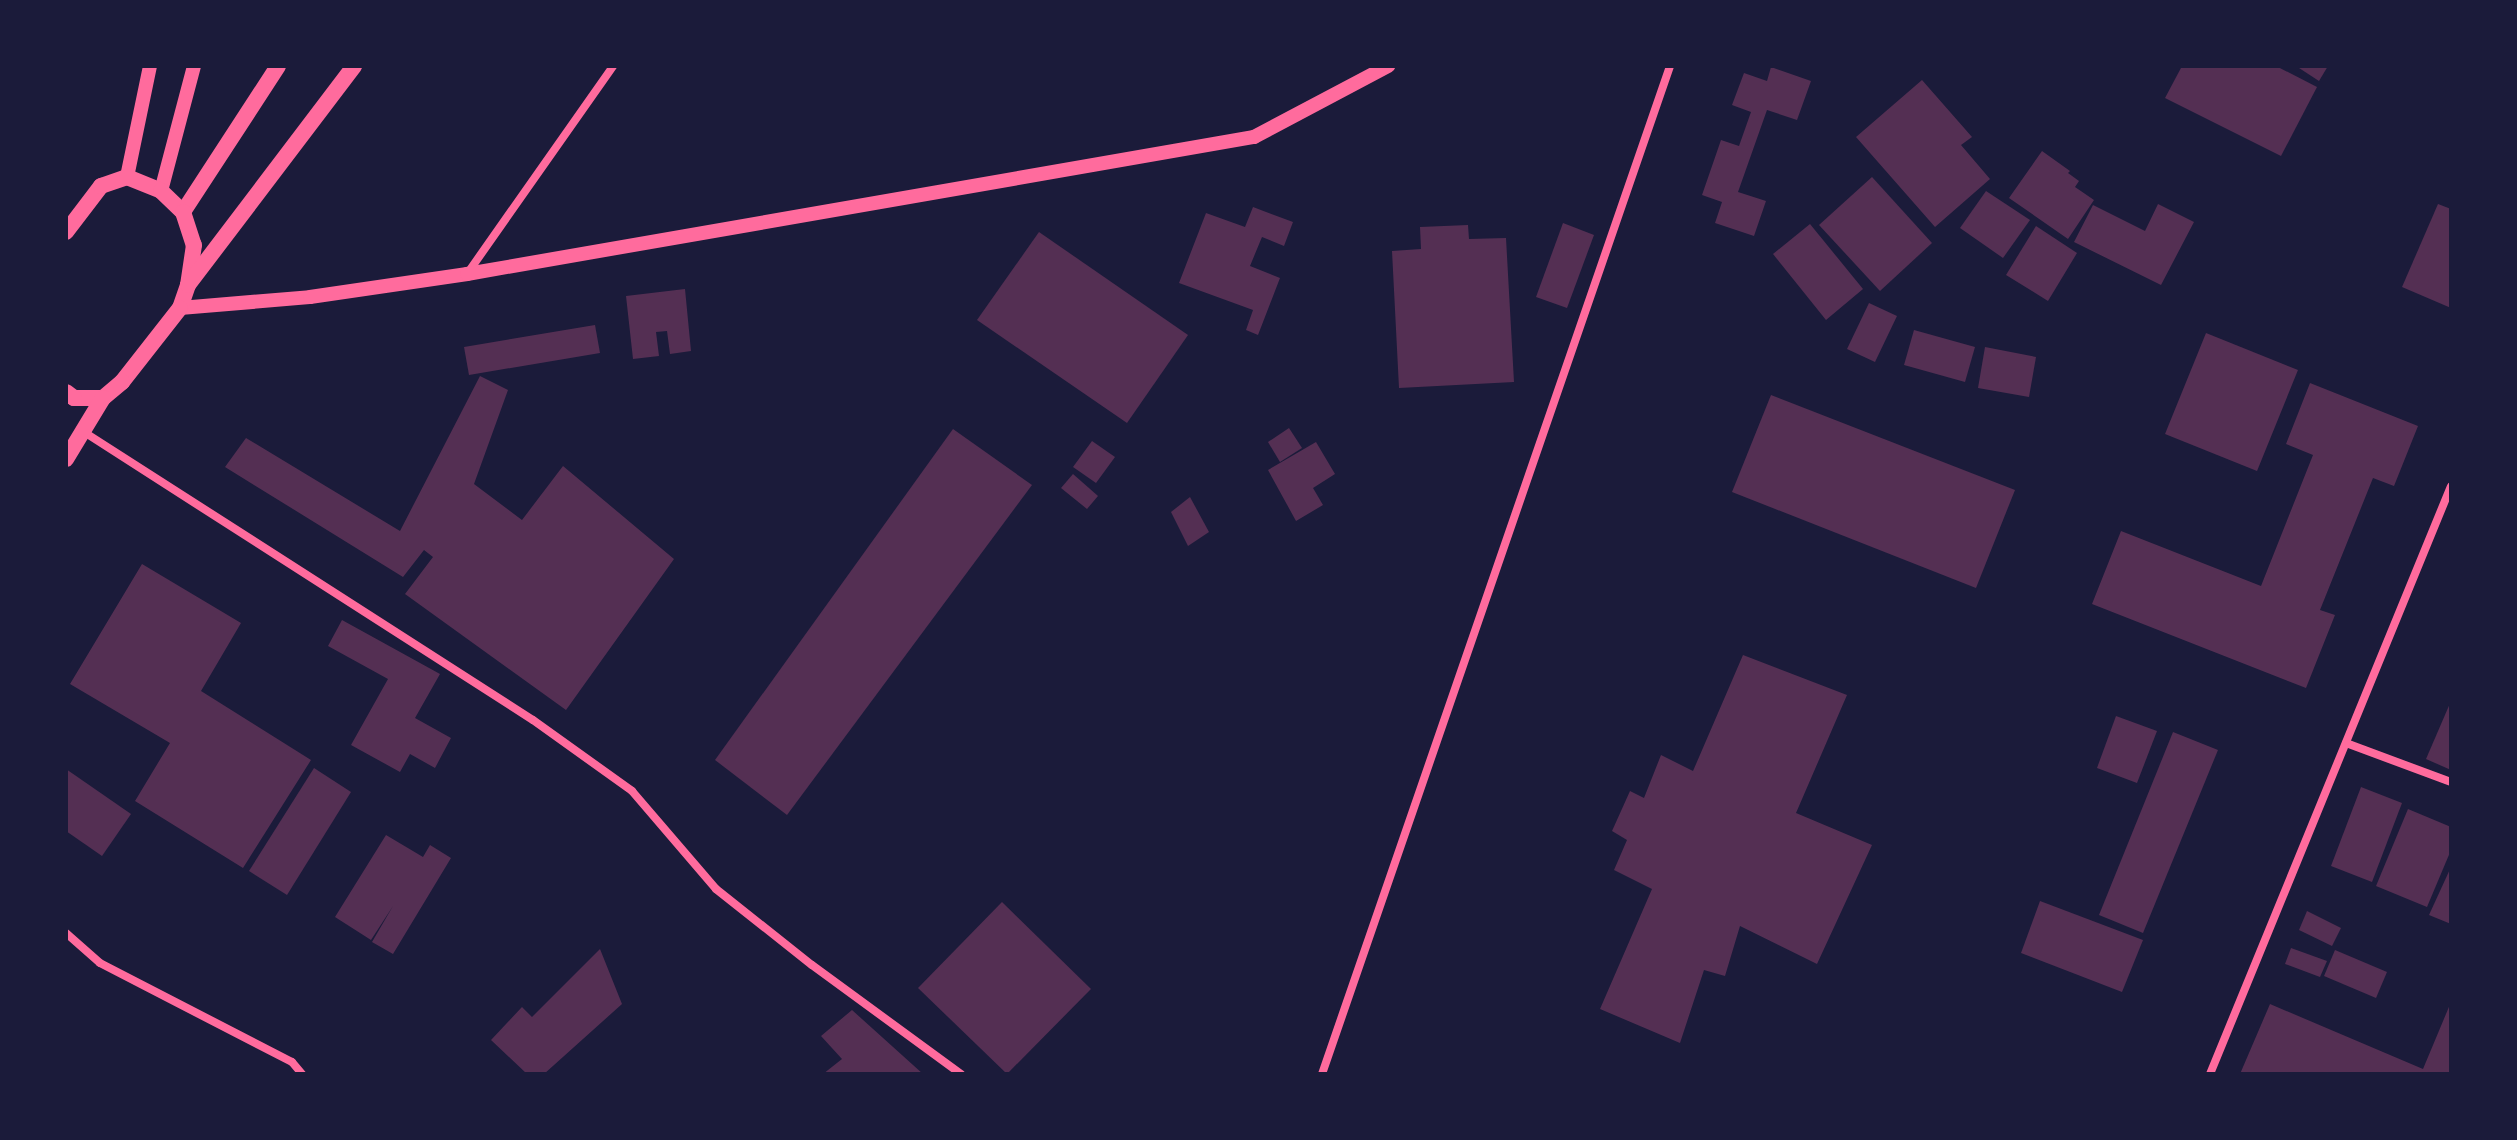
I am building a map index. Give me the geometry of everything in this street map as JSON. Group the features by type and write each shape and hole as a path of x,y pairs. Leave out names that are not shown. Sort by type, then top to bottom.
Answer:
{"main road":[{"path":"183,212 278,66"},
{"path":"188,285 354,66"},
{"path":"66,232 101,186 127,177 161,191 183,212 194,245 188,285 180,308 122,382 103,398 66,459"},
{"path":"66,392 74,398 103,398"}],"street":[{"path":"127,177 150,66"},
{"path":"161,191 194,66"},
{"path":"467,274 613,66"},
{"path":"180,308 310,297 467,274 1254,137 1388,66"},
{"path":"1322,1074 1670,66"},
{"path":"84,432 533,720 632,791 716,889 812,965 961,1074"},
{"path":"2210,1074 2451,486"},
{"path":"2346,743 2451,782"},
{"path":"66,933 100,963 292,1062 302,1074"}],"building":[{"path":"2182,66 2276,66 2317,87 2281,156 2165,98"},
{"path":"2296,66 2328,66 2319,81"},
{"path":"1771,67 1811,81 1797,120 1767,110 1738,192 1766,201 1754,236 1715,223 1722,202 1702,195 1721,140 1739,146 1751,112 1732,105 1744,73 1767,81"},
{"path":"1922,80 1972,137 1961,145 1990,179 1935,227 1856,137"},
{"path":"2042,151 2070,171 2068,173 2079,181 2075,187 2094,200 2068,239 2009,198"},
{"path":"1872,177 1932,243 1880,291 1819,225"},
{"path":"1986,191 2030,220 2003,258 1960,228"},
{"path":"2158,204 2194,222 2161,285 2074,242 2093,205 2145,231"},
{"path":"2438,204 2451,209 2451,308 2402,287"},
{"path":"1253,207 1293,222 1284,246 1262,237 1250,266 1280,278 1258,335 1246,330 1253,310 1179,283 1206,213 1245,227"},
{"path":"1563,223 1594,235 1567,308 1536,297"},
{"path":"1810,224 1863,289 1826,320 1773,254"},
{"path":"1468,225 1469,239 1506,238 1514,382 1399,388 1392,251 1421,249 1420,227"},
{"path":"2036,226 2077,253 2048,301 2006,275"},
{"path":"1039,232 1188,335 1127,423 977,320"},
{"path":"685,289 691,351 670,354 667,331 656,332 659,356 633,359 626,296"},
{"path":"1869,303 1897,316 1875,362 1847,349"},
{"path":"595,325 600,353 469,375 464,347"},
{"path":"1914,330 1975,347 1965,382 1904,365"},
{"path":"2206,333 2298,370 2257,471 2165,434"},
{"path":"1985,347 2036,357 2029,397 1978,388"},
{"path":"480,376 508,390 474,484 522,520 563,466 674,559 566,710 405,594 433,557 424,550 403,577 225,467 246,438 400,531"},
{"path":"2310,383 2418,426 2394,486 2373,478 2320,610 2335,615 2306,688 2092,604 2121,531 2261,586 2313,455 2286,444"},
{"path":"1771,395 2015,490 1976,588 1732,492"},
{"path":"1289,428 1302,448 1280,462 1268,442"},
{"path":"953,429 1032,485 787,815 715,760"},
{"path":"1092,441 1115,457 1096,483 1073,467"},
{"path":"1316,442 1335,474 1313,488 1323,505 1296,521 1268,470"},
{"path":"1073,474 1098,496 1087,509 1061,488"},
{"path":"1190,497 1209,532 1188,546 1171,512"},
{"path":"142,564 241,623 201,691 311,760 243,868 135,801 170,743 70,684"},
{"path":"342,620 440,674 415,718 451,738 435,768 410,754 400,772 351,745 388,679 328,646"},
{"path":"1743,655 1847,695 1796,813 1872,845 1817,964 1740,926 1725,976 1704,970 1680,1043 1600,1009 1652,889 1614,870 1627,840 1612,831 1630,791 1644,798 1661,755 1693,771"},
{"path":"2451,701 2451,770 2426,759"},
{"path":"2116,716 2157,731 2137,783 2097,768"},
{"path":"2173,732 2218,750 2143,933 2099,915"},
{"path":"314,768 351,792 287,895 249,871"},
{"path":"66,769 131,814 102,856 66,831"},
{"path":"2361,787 2402,803 2372,882 2331,866"},
{"path":"2408,809 2451,827 2451,850 2427,907 2376,886"},
{"path":"386,835 423,857 430,845 451,858 393,954 372,942 393,906 371,940 335,917"},
{"path":"2451,867 2451,924 2429,915"},
{"path":"2040,901 2143,940 2122,992 2021,953"},
{"path":"1002,902 1091,989 1007,1074 918,988"},
{"path":"2307,911 2341,928 2332,946 2299,930"},
{"path":"2291,948 2327,961 2320,977 2285,964"},
{"path":"600,949 622,1004 544,1074 527,1074 491,1040 522,1007 532,1017"},
{"path":"2335,950 2387,972 2376,998 2324,976"},
{"path":"2451,1002 2451,1074 2240,1074 2270,1004 2423,1069"},
{"path":"852,1010 923,1074 823,1074 842,1059 821,1036"}]}
